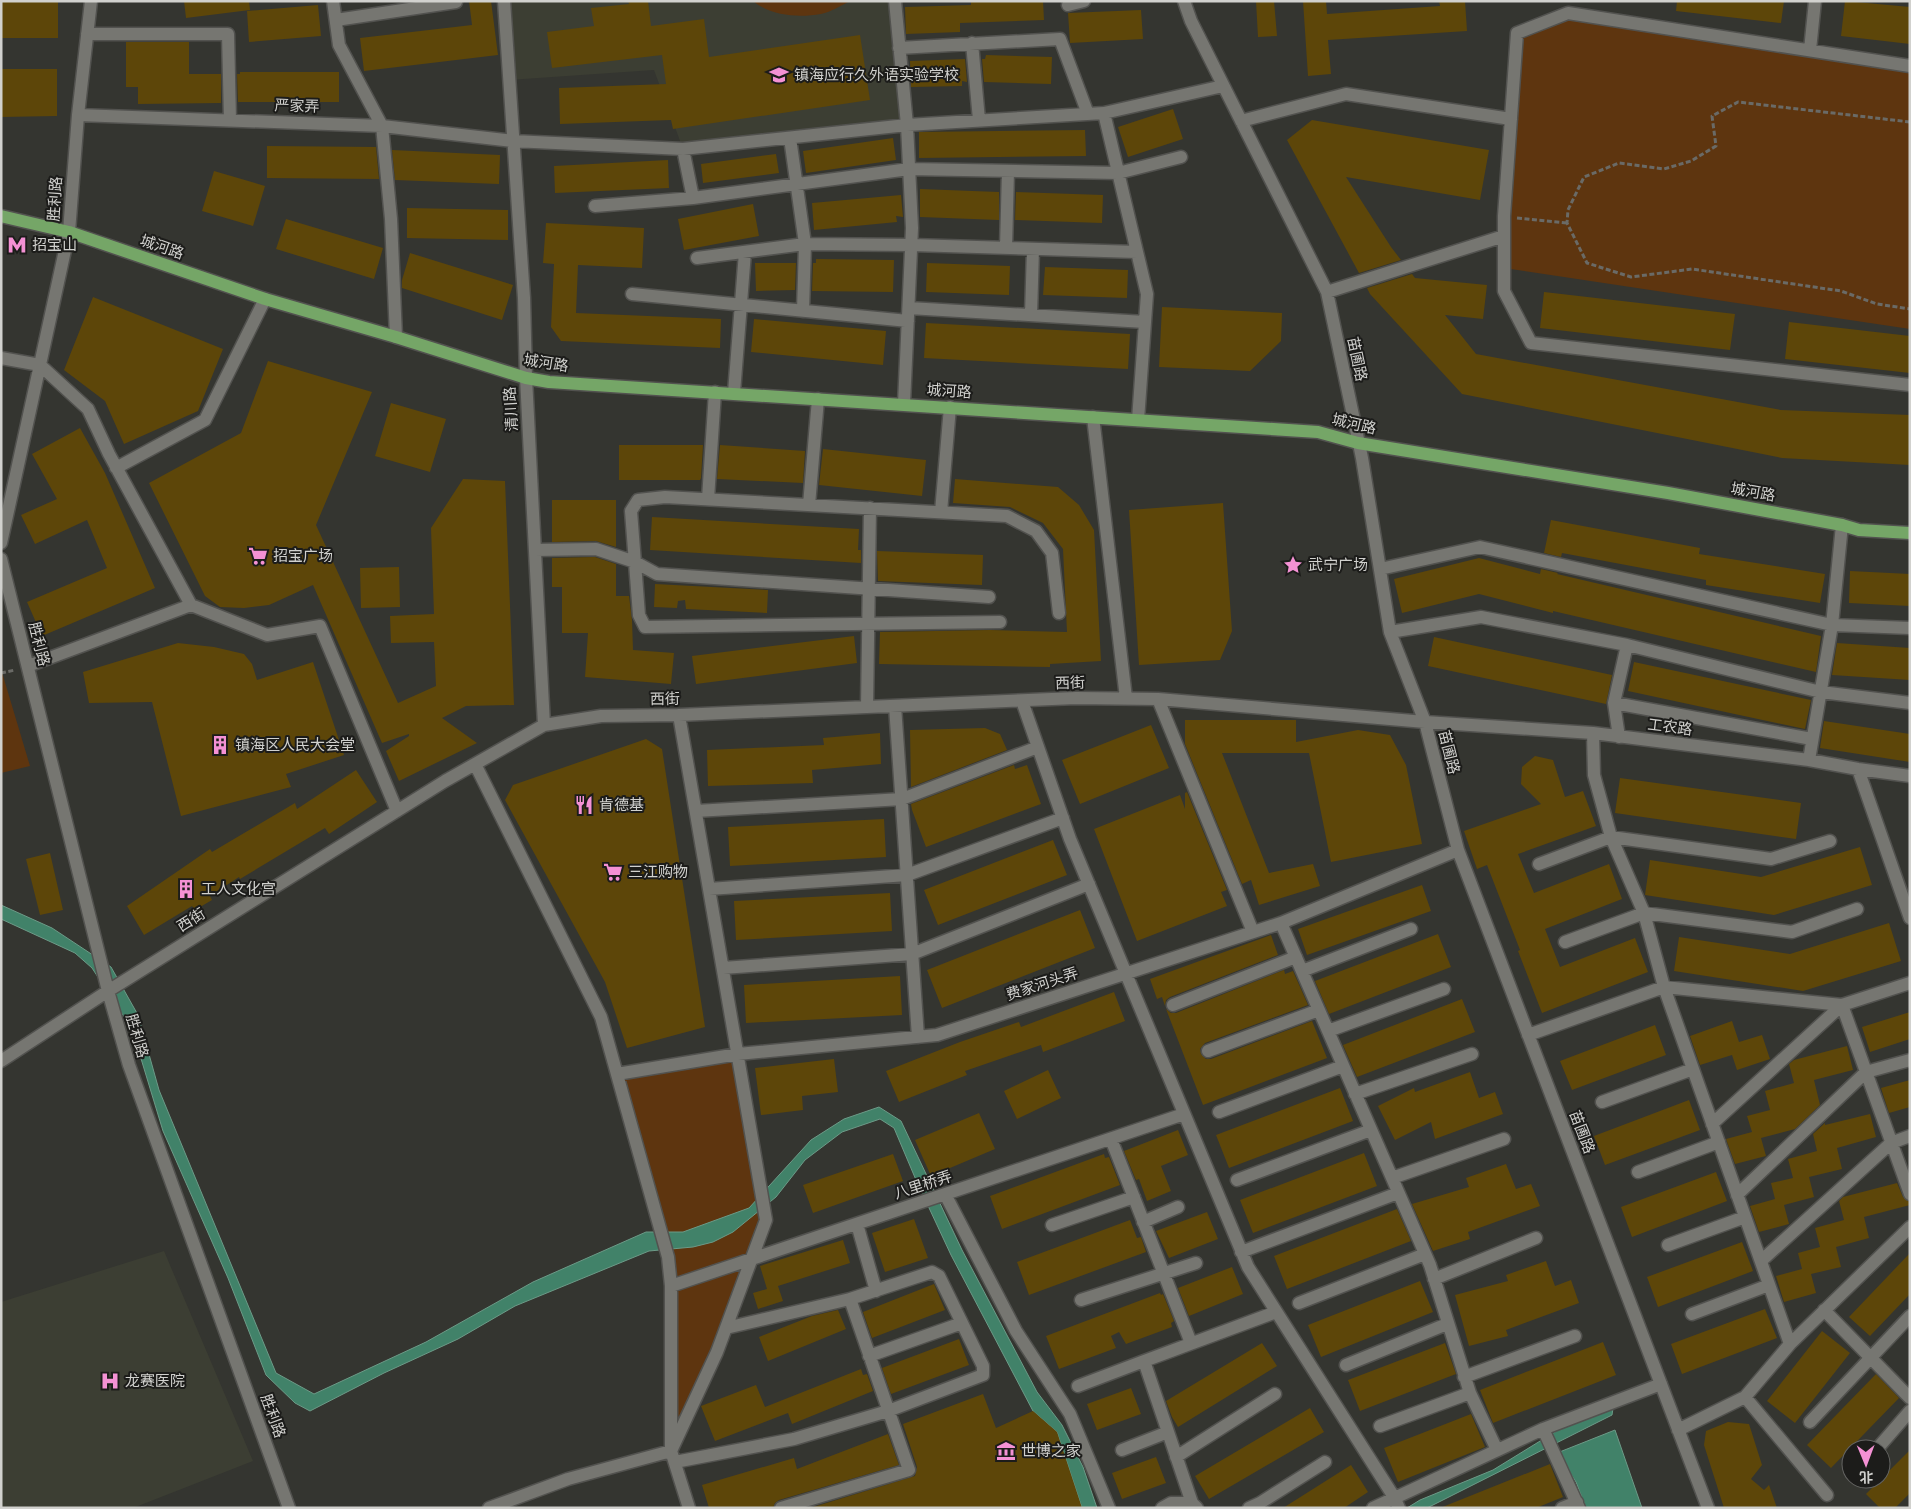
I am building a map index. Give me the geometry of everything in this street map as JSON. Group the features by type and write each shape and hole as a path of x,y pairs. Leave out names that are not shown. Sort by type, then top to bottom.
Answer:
{"main road":[{"name":"城河路","path":"1,216 69,232 264,299 396,337 526,378 549,382 1318,432 1358,443 1668,493 1842,525 1859,530 1910,533"}],"street":[{"name":"胜利路","path":"1,543 69,232 78,115 91,1"},
{"path":"333,1 339,45 382,126 391,220 396,337"},
{"name":"清川路","path":"504,1 524,298 526,378 544,725"},
{"path":"895,1 907,125 912,245 904,404"},
{"path":"1068,5 1084,1"},
{"name":"苗圃路","path":"1184,1 1191,21 1240,121 1327,292 1358,443 1390,632 1425,722 1458,850 1708,1508"},
{"path":"1810,50 1816,1"},
{"path":"336,20 456,2"},
{"path":"1910,66 1568,13 1517,33 1504,216 1504,291 1532,343 1910,385"},
{"path":"88,34 228,34 230,120"},
{"path":"900,48 1060,39 1088,114"},
{"path":"972,43 979,120"},
{"name":"严家弄","path":"78,115 382,126 513,141 683,150 907,125 1104,113 1224,86"},
{"path":"1240,121 1346,94 1511,119"},
{"path":"1104,113 1147,294 1138,420"},
{"path":"790,138 805,244 803,311"},
{"path":"683,150 693,198"},
{"path":"595,206 693,198 909,169 1118,173 1181,157"},
{"path":"1006,248 1008,171"},
{"path":"1327,292 1504,236"},
{"path":"697,258 805,244 912,245 1137,252"},
{"path":"1031,315 1032,249"},
{"path":"734,393 745,252"},
{"path":"632,294 908,321"},
{"path":"116,468 204,420 264,299"},
{"path":"909,308 1145,322"},
{"path":"1,358 40,364 88,408 116,468 191,605 267,635 320,626 397,811"},
{"path":"708,499 715,392"},
{"path":"809,505 818,399"},
{"path":"941,512 950,408"},
{"path":"1093,417 1126,698"},
{"path":"1000,622 645,627 639,615 631,511 638,500 665,497 1007,516 1036,531 1052,553 1059,613"},
{"path":"867,707 870,508"},
{"path":"1809,760 1832,625 1842,525"},
{"path":"1380,569 1480,547 1832,625 1910,628"},
{"path":"535,550 596,549 635,562 657,574 989,597"},
{"name":"胜利路","path":"1,558 108,992 129,1065 289,1508"},
{"path":"28,666 191,605"},
{"path":"1390,632 1481,617 1627,646 1821,692 1910,703"},
{"path":"1619,737 1614,703 1627,646"},
{"name":"西街","path":"1,1061 397,811 544,725 602,716 679,715 1126,698 1158,698 1425,722"},
{"path":"1158,698 1253,932"},
{"path":"1022,701 1063,818 1089,884 1248,1267 1396,1502"},
{"path":"1614,703 1812,739"},
{"path":"895,706 918,1037"},
{"path":"673,1456 717,1352 766,1220 679,715"},
{"name":"工农路","path":"1425,722 1593,733 1809,760 1910,776"},
{"path":"1593,733 1594,775 1611,837 1644,913 1664,987 1790,1344"},
{"path":"696,811 902,799 1038,747"},
{"path":"475,764 601,1017 668,1257 671,1286 673,1456 689,1508"},
{"path":"1858,769 1910,918"},
{"path":"709,889 907,875 1063,818"},
{"path":"1539,864 1611,837 1771,859 1830,841"},
{"name":"费家河头弄","path":"617,1074 738,1054 938,1035 1281,923 1458,850"},
{"path":"723,968 912,954 1089,884"},
{"path":"1565,942 1644,913 1792,932 1856,909"},
{"path":"1281,923 1425,1254 1464,1377 1496,1450"},
{"path":"1302,971 1411,929"},
{"path":"1173,1005 1296,957"},
{"path":"1528,1035 1664,987 1842,1005 1910,983"},
{"path":"1328,1031 1444,988"},
{"path":"1842,1005 1910,1194"},
{"path":"1712,1124 1842,1005"},
{"path":"1208,1051 1319,1010"},
{"path":"1355,1094 1472,1054"},
{"path":"1737,1194 1866,1072 1910,1060"},
{"path":"1218,1112 1343,1066"},
{"path":"1602,1102 1693,1069"},
{"name":"八里桥弄","path":"671,1286 1184,1114"},
{"path":"1237,1180 1371,1130"},
{"path":"1761,1261 1891,1143 1910,1136"},
{"path":"1111,1139 1191,1343"},
{"path":"1392,1178 1504,1139"},
{"path":"1638,1172 1719,1142"},
{"path":"1241,1252 1398,1193"},
{"path":"945,1194 1016,1331 1070,1414 1109,1508"},
{"path":"1052,1225 1134,1197"},
{"path":"1143,1222 1178,1208"},
{"path":"1668,1245 1745,1217"},
{"path":"857,1224 876,1290"},
{"path":"1678,1430 1745,1397 1790,1344 1910,1227"},
{"path":"1434,1279 1536,1238"},
{"path":"1299,1303 1425,1254"},
{"path":"1081,1300 1196,1263"},
{"path":"489,1508 568,1479 673,1456 794,1439 888,1411 983,1375 983,1366 939,1276 932,1272 850,1299 726,1328"},
{"path":"1692,1314 1769,1285"},
{"path":"781,1508 908,1470 850,1299"},
{"path":"1824,1310 1910,1398"},
{"path":"1078,1386 1276,1312"},
{"path":"1810,1422 1910,1316"},
{"path":"869,1356 962,1323"},
{"path":"1346,1365 1447,1324"},
{"path":"1464,1377 1575,1336"},
{"path":"1144,1361 1194,1505 1171,1503 1162,1508"},
{"path":"1373,1508 1396,1502 1496,1450 1543,1429 1661,1384"},
{"path":"1380,1426 1470,1393"},
{"path":"1176,1457 1275,1394"},
{"path":"1745,1397 1828,1495"},
{"path":"1886,1439 1910,1411"},
{"path":"1543,1429 1578,1505 1562,1508"},
{"path":"1122,1450 1168,1432"},
{"path":"1257,1506 1325,1462"}],"path":[{"path":"1910,122 1738,102 1712,116 1716,146 1691,161 1664,169 1619,163 1584,176 1568,210 1567,223 1587,263 1631,277 1692,269 1841,291 1877,304 1910,308"},
{"path":"1504,216 1567,223"}],"shaded area":[{"name":"镇海应行久外语实验学校","path":"504,1 895,1 907,125 683,149 654,70 509,80"},
{"path":"753,1 850,1 825,13 794,16 776,13"},
{"path":"1568,13 1910,66 1910,329 1504,268 1517,33"},
{"path":"1,669 30,766 1,773"},
{"path":"1,905 52,928 111,967 138,1015 159,1090 276,1373 314,1394 426,1342 533,1282 646,1232 683,1232 749,1208 811,1140 844,1119 879,1107 901,1121 962,1250 1037,1392 1062,1425 1083,1467 1097,1508 1082,1508 1057,1432 1033,1411 951,1255 894,1128 880,1119 842,1132 805,1160 776,1197 733,1232 713,1242 693,1247 649,1251 515,1306 458,1339 384,1373 310,1411 295,1403 266,1375 228,1278 163,1131 132,1029 92,968 75,953 1,919"},
{"path":"738,1054 766,1220 671,1451 671,1286 617,1074"},
{"name":"龙赛医院","path":"164,1251 253,1461 133,1508 1,1508 1,1302"},
{"path":"1615,1395 1612,1415 1427,1508 1407,1508 1420,1500 1493,1470"},
{"path":"1615,1430 1642,1508 1586,1508 1576,1482 1557,1453"}],"building":[{"path":"1,1 58,1 58,38 1,38"},
{"path":"184,1 249,1 250,10 186,18"},
{"path":"469,1 491,1 498,55 364,71 360,38 472,25"},
{"path":"628,1 648,1 651,26 704,19 709,57 860,35 870,100 673,129 671,120 560,124 559,88 666,84 662,55 552,68 547,32 594,26 591,8 629,4"},
{"path":"971,1 1043,1 1044,20 960,23 960,32 906,34 905,7 971,5"},
{"path":"1256,1 1274,1 1277,36 1258,37"},
{"path":"1303,1 1326,1 1327,14 1440,6 1439,1 1465,1 1467,31 1328,40 1331,74 1308,76"},
{"path":"1677,1 1784,1 1781,23 1676,11"},
{"path":"1845,1 1910,7 1910,44 1841,36"},
{"path":"318,5 321,36 249,42 247,11"},
{"path":"1141,10 1143,39 1070,43 1068,13"},
{"path":"126,42 189,42 189,74 221,74 221,103 138,104 138,87 126,87"},
{"path":"986,55 1052,57 1051,84 984,82 982,59 985,59"},
{"path":"965,59 967,82 962,81 962,86 911,87 910,61"},
{"path":"1,69 57,69 57,116 1,117"},
{"path":"240,72 339,72 339,102 238,102 237,74 240,74"},
{"path":"1173,109 1183,139 1128,157 1118,127"},
{"path":"1312,120 1489,150 1480,200 1346,177 1401,260 1359,273 1287,140"},
{"path":"1085,130 1086,156 919,158 919,132"},
{"path":"893,138 896,160 806,173 803,151"},
{"path":"267,146 376,147 379,179 267,178"},
{"path":"392,150 500,155 499,184 395,180"},
{"path":"776,154 779,173 703,183 701,164"},
{"path":"668,160 669,188 555,193 554,166"},
{"path":"214,171 265,186 253,226 202,211"},
{"path":"920,189 999,192 999,220 920,217"},
{"path":"1016,192 1103,195 1102,223 1015,220"},
{"path":"901,195 903,217 896,216 897,222 814,230 812,203"},
{"path":"753,204 759,236 684,250 678,219"},
{"path":"407,208 508,210 508,240 407,238"},
{"path":"286,219 383,248 374,279 276,249"},
{"path":"546,223 644,228 642,268 578,265 576,313 721,319 720,348 561,341 551,327 554,264 543,263"},
{"path":"410,253 513,285 502,320 402,288 402,280"},
{"path":"816,259 894,260 893,292 812,291 813,263 816,263"},
{"path":"755,263 796,263 795,290 756,291"},
{"path":"927,263 1010,266 1009,295 926,292"},
{"path":"1045,267 1128,270 1127,298 1043,295"},
{"path":"1412,274 1415,278 1487,285 1483,319 1445,315 1476,354 1781,410 1910,415 1910,465 1782,458 1462,394 1370,294 1367,288"},
{"path":"1544,292 1735,314 1730,350 1540,328"},
{"path":"93,297 223,349 198,411 124,444 105,401 64,370"},
{"path":"1162,307 1282,313 1281,341 1250,371 1159,367"},
{"path":"754,319 886,331 883,365 751,352"},
{"path":"1789,322 1910,336 1910,373 1785,359"},
{"path":"926,323 1130,334 1128,369 924,358"},
{"name":"招宝广场","path":"268,361 372,392 316,525 398,703 436,686 434,642 391,643 390,616 434,614 431,528 463,479 505,481 514,705 466,706 442,718 477,743 399,781 386,751 409,736 409,734 382,743 313,585 269,605 244,608 220,607 205,596 149,483 241,433"},
{"path":"391,403 446,419 430,472 375,456"},
{"path":"80,428 105,473 155,588 42,636 27,602 107,568 87,520 35,544 21,515 57,499 32,454"},
{"path":"619,445 703,445 701,478 700,480 619,480"},
{"path":"720,445 805,451 803,483 717,479"},
{"path":"823,449 926,460 922,496 819,485"},
{"path":"955,479 1058,487 1079,505 1094,530 1101,661 1050,664 1050,667 879,664 880,632 990,630 1067,632 1063,549 1043,523 1010,507 953,503"},
{"path":"552,500 616,500 616,547 596,541 552,542"},
{"path":"1223,503 1232,631 1220,660 1139,665 1129,510"},
{"path":"652,517 859,529 858,550 861,550 861,563 650,550"},
{"path":"1551,520 1700,548 1699,554 1825,574 1820,603 1706,585 1706,580 1562,553 1561,557 1544,553"},
{"path":"877,551 983,555 982,585 878,581"},
{"path":"595,557 616,564 616,596 629,596 633,650 674,653 671,684 585,677 588,633 562,633 562,587 552,587 552,558"},
{"path":"1479,558 1540,574 1541,569 1821,636 1816,672 1553,611 1553,613 1479,594 1402,613 1394,579"},
{"path":"399,567 400,607 361,608 360,568"},
{"path":"1850,571 1910,574 1910,606 1849,603"},
{"path":"655,584 768,590 767,613 686,609 685,600 678,601 677,608 654,607"},
{"path":"854,636 857,663 696,684 692,656"},
{"path":"1434,637 1612,675 1606,704 1428,666"},
{"name":"镇海区人民大会堂","path":"178,643 214,647 244,654 252,664 257,680 313,662 344,755 286,774 291,787 181,816 152,702 89,703 83,672"},
{"path":"1837,643 1910,648 1910,680 1832,675"},
{"path":"1634,662 1811,700 1805,729 1628,691"},
{"path":"1185,720 1296,720 1296,742 1358,730 1390,735 1406,765 1422,844 1331,862 1309,753 1222,753 1269,873 1313,864 1320,886 1259,905 1251,880 1242,884 1185,744"},
{"path":"1824,721 1910,734 1910,762 1820,748"},
{"path":"1151,725 1169,768 1080,804 1062,760"},
{"path":"985,728 1000,734 1007,750 911,787 910,730"},
{"path":"880,733 881,764 812,770 813,783 708,786 707,750 824,745 823,738"},
{"name":"三江购物","path":"646,739 662,749 705,1027 627,1048 605,982 505,800 513,785"},
{"path":"1535,756 1553,760 1565,797 1583,791 1596,826 1518,854 1534,893 1609,864 1622,899 1545,929 1560,967 1635,938 1648,972 1542,1013 1487,865 1477,869 1464,831 1541,804 1521,784 1522,767"},
{"path":"1014,765 1015,769 1027,765 1041,804 926,847 911,804"},
{"path":"356,770 377,802 329,834 325,828 240,879 239,877 210,896 212,900 195,910 192,906 144,935 127,906 210,849 212,852 295,803 297,809"},
{"path":"1620,778 1801,803 1796,839 1615,813"},
{"path":"1187,792 1227,890 1221,892 1227,906 1137,941 1094,829 1180,795 1185,809 1185,793"},
{"path":"884,819 886,857 730,866 728,827"},
{"path":"1053,840 1067,875 938,925 924,890"},
{"path":"1860,847 1872,885 1774,915 1645,895 1650,860 1761,877"},
{"path":"50,853 63,910 40,915 26,859"},
{"path":"1422,885 1431,911 1307,955 1298,929"},
{"path":"890,893 892,931 736,940 734,901"},
{"path":"1080,910 1095,948 942,1008 927,970"},
{"path":"1889,923 1901,961 1803,991 1674,971 1679,937 1790,954"},
{"path":"1438,934 1451,967 1329,1014 1315,981"},
{"path":"1271,935 1278,955 1170,997 1166,1000 1165,1006 1162,997 1157,999 1150,979"},
{"path":"1284,970 1285,974 1293,971 1308,1005 1205,1043 1200,1049 1201,1054 1206,1059 1211,1059 1312,1021 1327,1058 1203,1105 1166,1009 1171,1013 1176,1013"},
{"path":"900,976 902,1015 746,1023 744,985"},
{"path":"1114,992 1125,1021 1043,1052 1041,1045 965,1071 967,1075 899,1102 886,1071 960,1042 1019,1022 1021,1027"},
{"path":"1462,999 1475,1032 1357,1077 1343,1045"},
{"path":"1910,1012 1910,1039 1870,1052 1862,1027"},
{"path":"1732,1021 1739,1042 1762,1035 1770,1059 1737,1070 1732,1055 1700,1065 1690,1036"},
{"path":"1655,1025 1666,1055 1572,1090 1560,1061"},
{"path":"1847,1046 1853,1070 1814,1080 1820,1105 1795,1129 1761,1138 1766,1156 1735,1164 1726,1139 1752,1132 1747,1116 1770,1110 1765,1091 1794,1083 1789,1064 1794,1060"},
{"path":"834,1059 838,1092 802,1096 803,1110 761,1115 755,1068"},
{"path":"1048,1070 1061,1098 1017,1119 1004,1091"},
{"path":"1470,1072 1479,1098 1495,1092 1503,1114 1435,1139 1431,1122 1395,1140 1378,1106 1414,1088 1415,1092"},
{"path":"1910,1080 1910,1107 1889,1113 1881,1088"},
{"path":"1340,1088 1353,1121 1229,1168 1216,1135"},
{"path":"1689,1100 1700,1130 1605,1165 1594,1136"},
{"path":"979,1113 995,1149 931,1176 915,1140"},
{"path":"1870,1114 1876,1137 1837,1148 1842,1169 1809,1177 1814,1197 1784,1205 1789,1224 1759,1232 1750,1206 1775,1199 1771,1183 1793,1178 1788,1159 1817,1151 1813,1134 1825,1123 1825,1125"},
{"path":"1178,1130 1188,1155 1161,1166 1171,1191 1147,1201 1139,1179 1136,1180 1124,1151"},
{"path":"1364,1153 1377,1186 1253,1233 1240,1200"},
{"path":"893,1154 903,1181 813,1213 803,1185"},
{"path":"1104,1154 1105,1158 1109,1157 1120,1185 1002,1229 990,1196"},
{"path":"1506,1164 1516,1189 1531,1184 1540,1206 1468,1232 1470,1239 1433,1251 1412,1204 1469,1187 1466,1178"},
{"path":"1716,1172 1727,1201 1632,1237 1621,1207"},
{"path":"1897,1183 1903,1197 1910,1202 1910,1205 1864,1217 1869,1238 1836,1247 1841,1267 1811,1274 1816,1293 1784,1302 1776,1276 1802,1269 1798,1253 1820,1247 1815,1228 1844,1220 1839,1201 1843,1197"},
{"path":"1397,1209 1411,1241 1287,1289 1274,1256"},
{"path":"1207,1212 1218,1239 1169,1258 1156,1231"},
{"path":"914,1219 928,1258 885,1272 872,1233"},
{"path":"1130,1220 1137,1238 1141,1237 1146,1252 1029,1295 1017,1262"},
{"path":"843,1240 850,1263 778,1286 783,1301 758,1309 753,1293 767,1289 760,1266"},
{"path":"1742,1242 1753,1271 1658,1307 1647,1277"},
{"path":"1910,1253 1910,1294 1870,1336 1849,1317"},
{"path":"1546,1261 1555,1286 1571,1280 1579,1303 1506,1330 1508,1336 1469,1346 1455,1295 1508,1281 1506,1275"},
{"path":"1232,1267 1243,1294 1189,1316 1178,1288"},
{"path":"1420,1281 1433,1312 1321,1357 1308,1325"},
{"path":"934,1284 945,1310 872,1338 863,1312"},
{"path":"1160,1293 1161,1295 1163,1294 1174,1321 1171,1323 1172,1327 1126,1344 1119,1332 1111,1336 1116,1348 1059,1369 1046,1336"},
{"path":"1765,1309 1777,1338 1682,1374 1671,1344"},
{"path":"838,1310 846,1329 768,1361 759,1337 812,1316"},
{"path":"1822,1331 1850,1353 1795,1423 1767,1401"},
{"path":"959,1339 969,1365 891,1394 882,1368"},
{"path":"1603,1342 1616,1375 1493,1423 1480,1390"},
{"path":"1262,1343 1277,1366 1178,1427 1166,1401"},
{"path":"1445,1343 1456,1374 1360,1411 1348,1380"},
{"path":"861,1369 863,1375 867,1374 873,1391 792,1424 788,1413 715,1441 701,1406 756,1385 765,1407"},
{"path":"1876,1374 1899,1398 1859,1439 1841,1439 1841,1458 1831,1468 1807,1445"},
{"path":"1131,1388 1141,1414 1097,1430 1087,1404"},
{"name":"世博之家","path":"983,1394 996,1428 1033,1411 1057,1432 1082,1508 810,1508 915,1476 917,1467 903,1424"},
{"path":"1310,1408 1324,1432 1209,1499 1195,1476"},
{"path":"1471,1414 1485,1447 1398,1482 1384,1448"},
{"path":"1728,1422 1749,1424 1762,1465 1751,1479 1764,1490 1769,1485 1777,1508 1724,1508 1704,1445 1706,1431"},
{"path":"888,1434 899,1465 779,1500 773,1508 709,1508 702,1485 794,1458 797,1469"},
{"path":"1910,1450 1910,1493 1895,1508 1880,1508 1866,1494 1871,1489 1891,1489 1891,1469"},
{"path":"1156,1457 1166,1483 1122,1499 1112,1473"},
{"path":"1550,1464 1563,1497 1536,1508 1440,1508"},
{"path":"1351,1465 1368,1492 1344,1508 1283,1508"}],"place":[{"name":"镇海应行久外语实验学校","path":"779,75"},
{"name":"招宝山","path":"17,245"},
{"name":"招宝广场","path":"258,556"},
{"name":"武宁广场","path":"1293,565"},
{"name":"镇海区人民大会堂","path":"220,745"},
{"name":"肯德基","path":"584,805"},
{"name":"三江购物","path":"613,872"},
{"name":"工人文化宫","path":"186,889"},
{"name":"龙赛医院","path":"110,1381"},
{"name":"世博之家","path":"1006,1451"}]}
